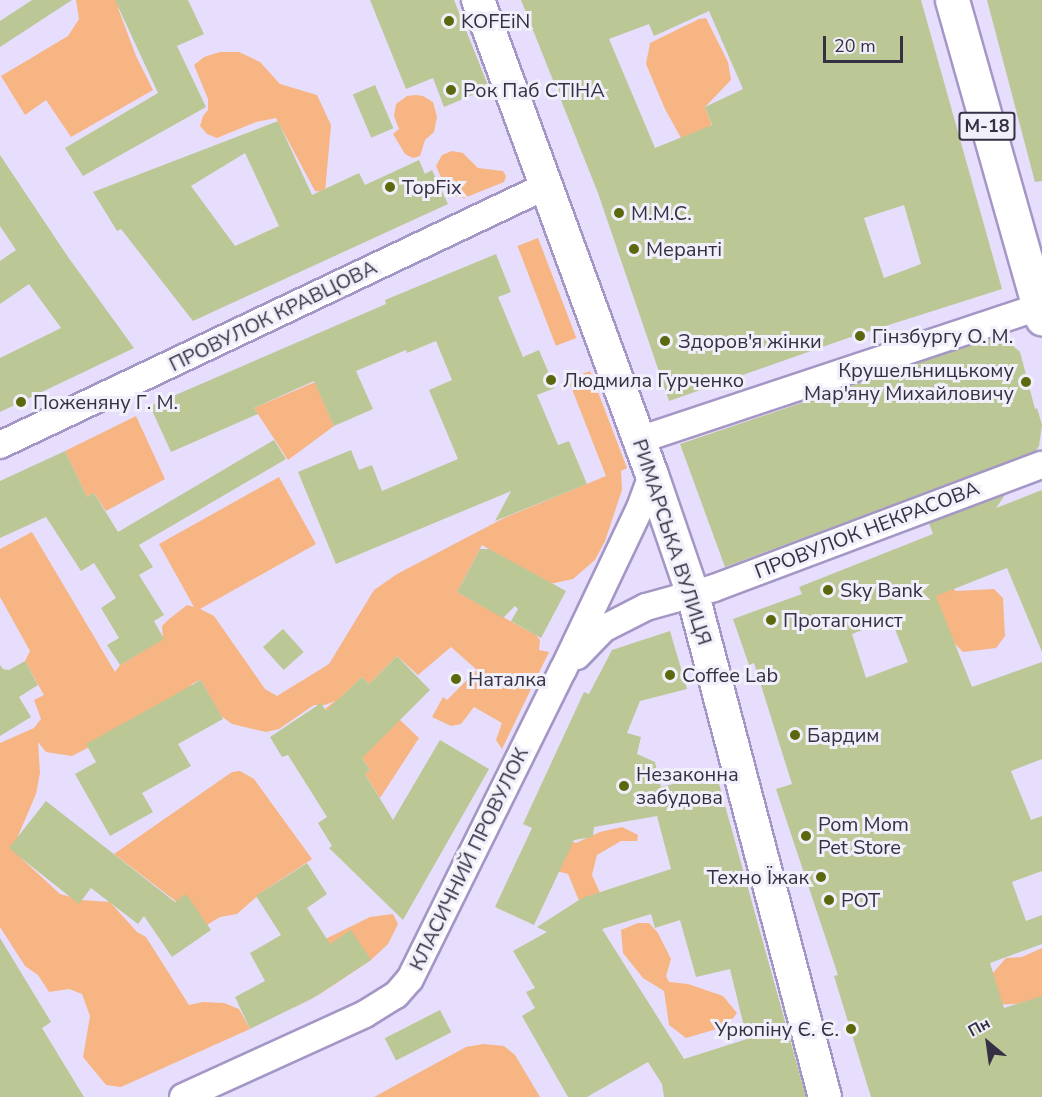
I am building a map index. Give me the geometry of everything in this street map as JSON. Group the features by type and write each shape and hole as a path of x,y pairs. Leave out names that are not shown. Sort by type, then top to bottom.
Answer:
{"main road":[{"name":"М-18","path":"952,0 1041,311"}],"street":[{"name":"РИМАРСЬКА ВУЛИЦЯ","path":"478,0 652,475 693,596 825,1097"},
{"name":"ПРОВУЛОК КРАВЦОВА","path":"0,445 546,186"},
{"path":"639,440 1041,311"},
{"name":"ПРОВУЛОК НЕКРАСОВА","path":"693,596 1042,465"},
{"name":"КЛАСИЧНИЙ ПРОВУЛОК","path":"183,1097 373,1010 396,994 410,979 640,508 652,475"},
{"name":"КЛАСИЧНИЙ ПРОВУЛОК","path":"562,670 603,629 646,607 693,596"}],"shaded area":[{"path":"76,0 124,0 118,8 136,56 153,90 71,137 46,100 25,115 1,76 68,36 79,19"},
{"path":"706,18 728,62 731,80 705,107 711,123 711,137 686,147 665,109 646,64 650,43 699,19"},
{"path":"220,52 239,52 260,62 280,84 317,95 331,125 325,192 315,191 276,118 256,122 217,138 207,134 200,126 208,110 208,99 194,65 204,57"},
{"path":"416,95 433,102 437,117 434,132 425,140 420,156 413,158 405,154 393,134 399,129 394,116 396,104 407,96"},
{"path":"452,151 463,153 478,168 503,171 506,176 504,182 464,198 449,195 436,166 442,155"},
{"path":"538,238 576,338 556,346 517,246"},
{"path":"590,371 627,468 621,471 622,490 605,541 595,560 573,579 550,584 482,545 457,592 536,635 540,640 539,650 549,652 502,749 496,740 502,723 474,707 461,724 451,726 432,717 443,697 447,700 477,670 451,647 418,675 397,656 369,684 362,677 340,698 400,720 419,738 380,798 365,774 370,770 347,735 342,738 325,709 335,701 325,705 314,705 279,729 266,732 232,724 221,716 201,680 192,684 180,700 72,756 46,752 38,742 40,773 36,794 18,836 21,858 60,894 82,900 110,902 137,932 146,937 189,1005 203,1002 224,1003 239,1009 250,1029 121,1087 106,1085 83,1057 90,1016 82,994 69,989 49,992 38,975 25,966 0,927 0,743 34,728 41,719 34,700 44,695 25,661 30,651 0,597 0,549 32,532 115,672 120,665 163,639 162,626 168,620 187,605 194,607 159,544 279,477 316,544 200,609 214,616 265,689 277,696 329,664 374,590 397,574 504,518 606,476 568,379"},
{"path":"315,382 334,426 288,460 254,408"},
{"path":"136,416 165,479 106,511 94,493 87,497 65,451"},
{"path":"924,567 956,591 994,589 1003,598 1005,636 996,648 963,652 952,641"},
{"path":"240,771 254,779 312,859 262,892 237,914 220,917 207,925 114,854 232,772"},
{"path":"622,827 638,835 637,841 621,841 597,855 592,875 601,895 582,908 568,874 549,869 555,835 576,843 600,832"},
{"path":"393,914 398,924 388,944 371,960 320,994 295,1007 285,1008 301,951 370,917"},
{"path":"638,923 649,923 658,933 671,959 666,976 669,982 688,984 723,996 737,1013 727,1026 686,1038 669,1025 664,991 643,978 623,953 621,930"},
{"path":"1042,948 1042,998 1016,1004 986,1005 985,982 1006,958 1022,957"},
{"path":"483,1044 504,1046 515,1055 540,1097 374,1097 466,1047"}],"building":[{"path":"32,0 72,0 0,47 0,21"},
{"path":"115,0 188,0 204,34 177,46 206,107 83,176 65,148 158,93"},
{"path":"370,0 454,0 489,88 444,107 433,78 406,89"},
{"path":"521,0 921,0 1002,289 848,338 669,401 598,193","holes":["709,11 743,89 705,107 712,125 655,148 609,39 649,24 654,36","904,205 921,264 884,278 864,218"]},
{"path":"987,0 1042,0 1042,181 1035,182"},
{"path":"375,85 393,128 371,138 353,94"},
{"path":"278,121 312,195 359,173 365,185 419,160 425,174 432,170 448,204 193,321 121,229 117,231 93,192","holes":["245,153 279,226 235,246 191,186"]},
{"path":"0,155 68,257 134,348 0,412 0,358 61,328 29,284 0,304 0,261 16,250 0,226"},
{"path":"496,254 511,292 498,297 523,357 539,350 555,388 537,395 558,445 569,441 587,484 495,521 511,491 336,564 298,472 351,450 359,470 372,465 382,491 458,459 429,390 452,380 436,341 407,353 406,350 356,371 373,409 334,426 314,381 254,408 258,414 171,452 150,406 386,304 385,300"},
{"path":"1001,335 1020,352 1035,409 1037,408 1042,425 1039,446 1035,452 725,567 680,444"},
{"path":"274,440 286,459 139,545 153,567 139,575 164,615 154,621 164,639 120,665 107,645 119,638 101,608 116,598 94,563 81,571 46,517 0,538 0,481 65,451 87,497 94,493 118,532"},
{"path":"1042,490 1042,652 1007,568 936,596 972,687 1042,662 1042,759 1011,771 1031,820 1042,816 1042,871 1012,882 1026,921 1042,915 1042,944 990,963 1004,1008 1042,996 1042,1097 871,1097 834,976 838,975 776,789 792,784 754,663 749,665 733,619 802,594 799,587 933,534 929,523 1005,495 996,508","holes":["891,619 908,662 866,678 852,634"]},
{"path":"480,549 489,549 566,591 541,638 511,621 518,609 515,606 503,618 457,592"},
{"path":"283,629 304,652 284,670 263,647"},
{"path":"670,631 687,689 640,701 627,733 641,737 637,754 655,762 661,787 716,773 806,1097 664,1097 662,1084 648,1062 587,1097 568,1097 522,1016 535,1008 526,992 535,988 513,951 547,932 537,927 582,898 671,869 657,816 594,827 593,837 574,840 534,925 495,907 532,828 523,824 584,692 589,694 612,650","holes":["651,914 655,928 680,920 696,977 730,969 747,1039 684,1059 602,929"]},
{"path":"397,656 430,690 362,758 370,770 365,774 393,820 440,740 489,769 403,920 329,848 332,846 318,823 327,817 288,755 282,757 270,737 321,703 326,711 362,677 369,684"},
{"path":"25,661 38,685 19,697 31,717 0,736 0,665 3,669 9,670"},
{"path":"201,680 223,719 178,744 191,766 142,793 153,812 110,836 75,774 96,762 86,744"},
{"path":"46,801 175,902 186,894 211,930 172,957 144,916 138,924 91,888 79,904 9,848"},
{"path":"307,863 327,894 307,908 330,944 351,930 371,960 313,998 250,1029 235,997 265,981 250,953 281,935 256,896"},
{"path":"0,938 51,1022 42,1028 84,1097 0,1097"},
{"path":"440,1010 451,1032 396,1060 385,1038"}],"place":[{"name":"KOFEiN","path":"449,21"},
{"name":"Рок Паб СТІНА","path":"451,90"},
{"name":"TopFix","path":"390,187"},
{"name":"М.М.С.","path":"619,213"},
{"name":"Меранті","path":"634,249"},
{"name":"Гінзбургу О. М.","path":"860,336"},
{"name":"Здоров'я жінки","path":"665,341"},
{"name":"Людмила Гурченко","path":"551,380"},
{"name":"Крушельницькому Мар'яну Михайловичу","path":"1026,382"},
{"name":"Поженяну Г. М.","path":"21,402"},
{"name":"Sky Bank","path":"828,590"},
{"name":"Протагонист","path":"771,620"},
{"name":"Coffee Lab","path":"670,675"},
{"name":"Наталка","path":"456,679"},
{"name":"Бардим","path":"795,735"},
{"name":"Незаконна забудова","path":"624,786"},
{"name":"Pom Mom Pet Store","path":"806,836"},
{"name":"Техно Їжак","path":"821,877"},
{"name":"РОТ","path":"829,900"},
{"name":"Урюпіну Є. Є.","path":"851,1029"}]}
